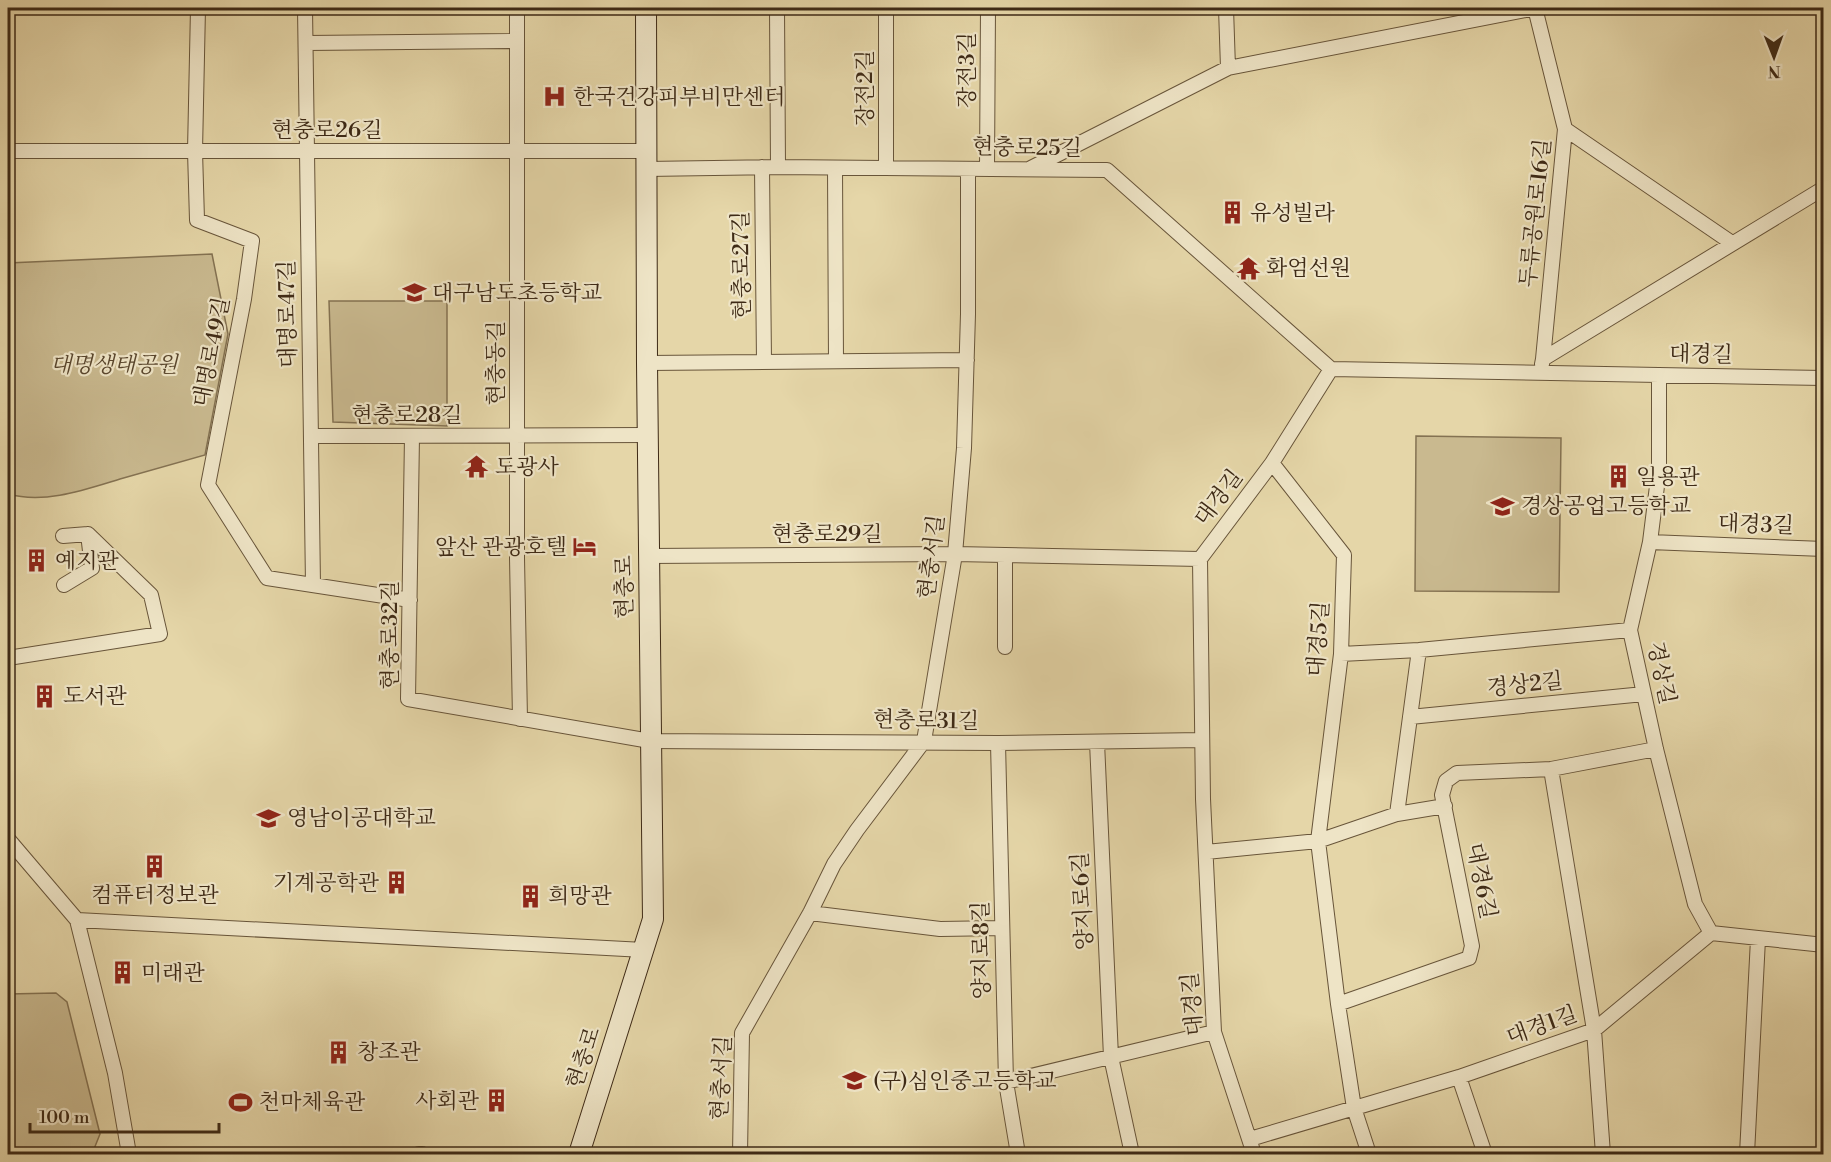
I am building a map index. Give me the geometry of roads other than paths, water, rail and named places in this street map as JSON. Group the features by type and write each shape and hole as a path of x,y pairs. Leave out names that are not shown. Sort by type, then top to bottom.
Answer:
{"main road":[{"name":"현충로","path":"579,1155 653,919 647,435 646,8"}],"street":[{"name":"대명로49길","path":"198,8 195,151 197,220 252,241 244,299 208,485 267,578 410,600"},
{"name":"대명로47길","path":"305,8 313,585"},
{"name":"현충동길","path":"517,8 517,435 520,719"},
{"path":"777,8 778,167"},
{"name":"장전2길","path":"886,8 886,168"},
{"name":"장전3길","path":"987,169 988,8"},
{"path":"1226,8 1228,68"},
{"path":"1029,170 1228,68 1536,8 1565,129"},
{"path":"306,43 517,41"},
{"name":"두류공원로16길","path":"1542,366 1565,129 1732,243"},
{"name":"현충로26길","path":"8,151 517,151 646,160"},
{"name":"현충로25길","path":"646,160 762,167 1107,170 1331,369"},
{"name":"현충로27길","path":"762,167 764,361"},
{"path":"835,168 837,361"},
{"name":"현충서길","path":"740,1155 742,1033 810,913 834,864 924,741 955,554 964,448 968,169"},
{"path":"1542,366 1732,243 1824,188"},
{"path":"647,363 967,360"},
{"name":"대경길","path":"1254,1155 1214,1032 1202,740 1200,559 1272,462 1331,369 1542,366 1659,375 1824,378"},
{"path":"1630,630 1650,542 1659,470 1659,375"},
{"name":"현충로28길","path":"311,436 647,435"},
{"name":"현충로32길","path":"412,436 408,699 650,741"},
{"name":"대경5길","path":"1272,462 1344,555 1341,654 1318,842 1338,1004 1354,1108 1369,1155"},
{"path":"64,585 92,568 88,534"},
{"path":"8,658 160,634 151,596 88,534 63,536"},
{"name":"대경3길","path":"1650,542 1824,549"},
{"name":"현충로29길","path":"648,556 955,554 1200,559"},
{"path":"1005,555 1005,647"},
{"name":"경상길","path":"1341,654 1419,650 1630,630 1656,749 1695,904 1711,933"},
{"path":"1397,814 1419,650"},
{"name":"경상2길","path":"1410,717 1644,694"},
{"name":"현충로31길","path":"650,741 998,743 1202,740"},
{"name":"양지로6길","path":"1097,742 1111,1057 1132,1155"},
{"name":"양지로8길","path":"998,743 1006,1082 1018,1155"},
{"name":"대경6길","path":"1338,1004 1469,958 1472,946 1444,806 1443,795 1446,781 1457,773 1551,769 1656,749"},
{"path":"1551,769 1594,1030 1603,1155"},
{"path":"1206,852 1318,842 1397,814 1444,806"},
{"path":"8,838 77,920 115,1073 129,1155"},
{"path":"810,913 940,929 1002,927"},
{"path":"77,920 644,950"},
{"path":"1711,933 1824,945"},
{"name":"대경1길","path":"1250,1139 1459,1077 1594,1030 1711,933"},
{"path":"1747,1155 1758,939"},
{"path":"1006,1082 1214,1032"},
{"path":"1459,1077 1485,1155"}],"place":[{"name":"한국건강피부비만센터","path":"555,97"},
{"name":"유성빌라","path":"1232,213"},
{"name":"화엄선원","path":"1248,268"},
{"name":"대구남도초등학교","path":"414,293"},
{"name":"도광사","path":"477,467"},
{"name":"일용관","path":"1618,477"},
{"name":"경상공업고등학교","path":"1503,506"},
{"name":"앞산 관광호텔","path":"585,547"},
{"name":"예지관","path":"37,561"},
{"name":"도서관","path":"45,696"},
{"name":"영남이공대학교","path":"269,818"},
{"name":"컴퓨터정보관","path":"155,866"},
{"name":"기계공학관","path":"397,883"},
{"name":"희망관","path":"530,896"},
{"name":"미래관","path":"123,973"},
{"name":"창조관","path":"339,1052"},
{"name":"(구)심인중고등학교","path":"855,1081"},
{"name":"사회관","path":"497,1101"},
{"name":"천마체육관","path":"241,1102"}],"park label":[{"name":"대명생태공원","path":"114,365"}]}
